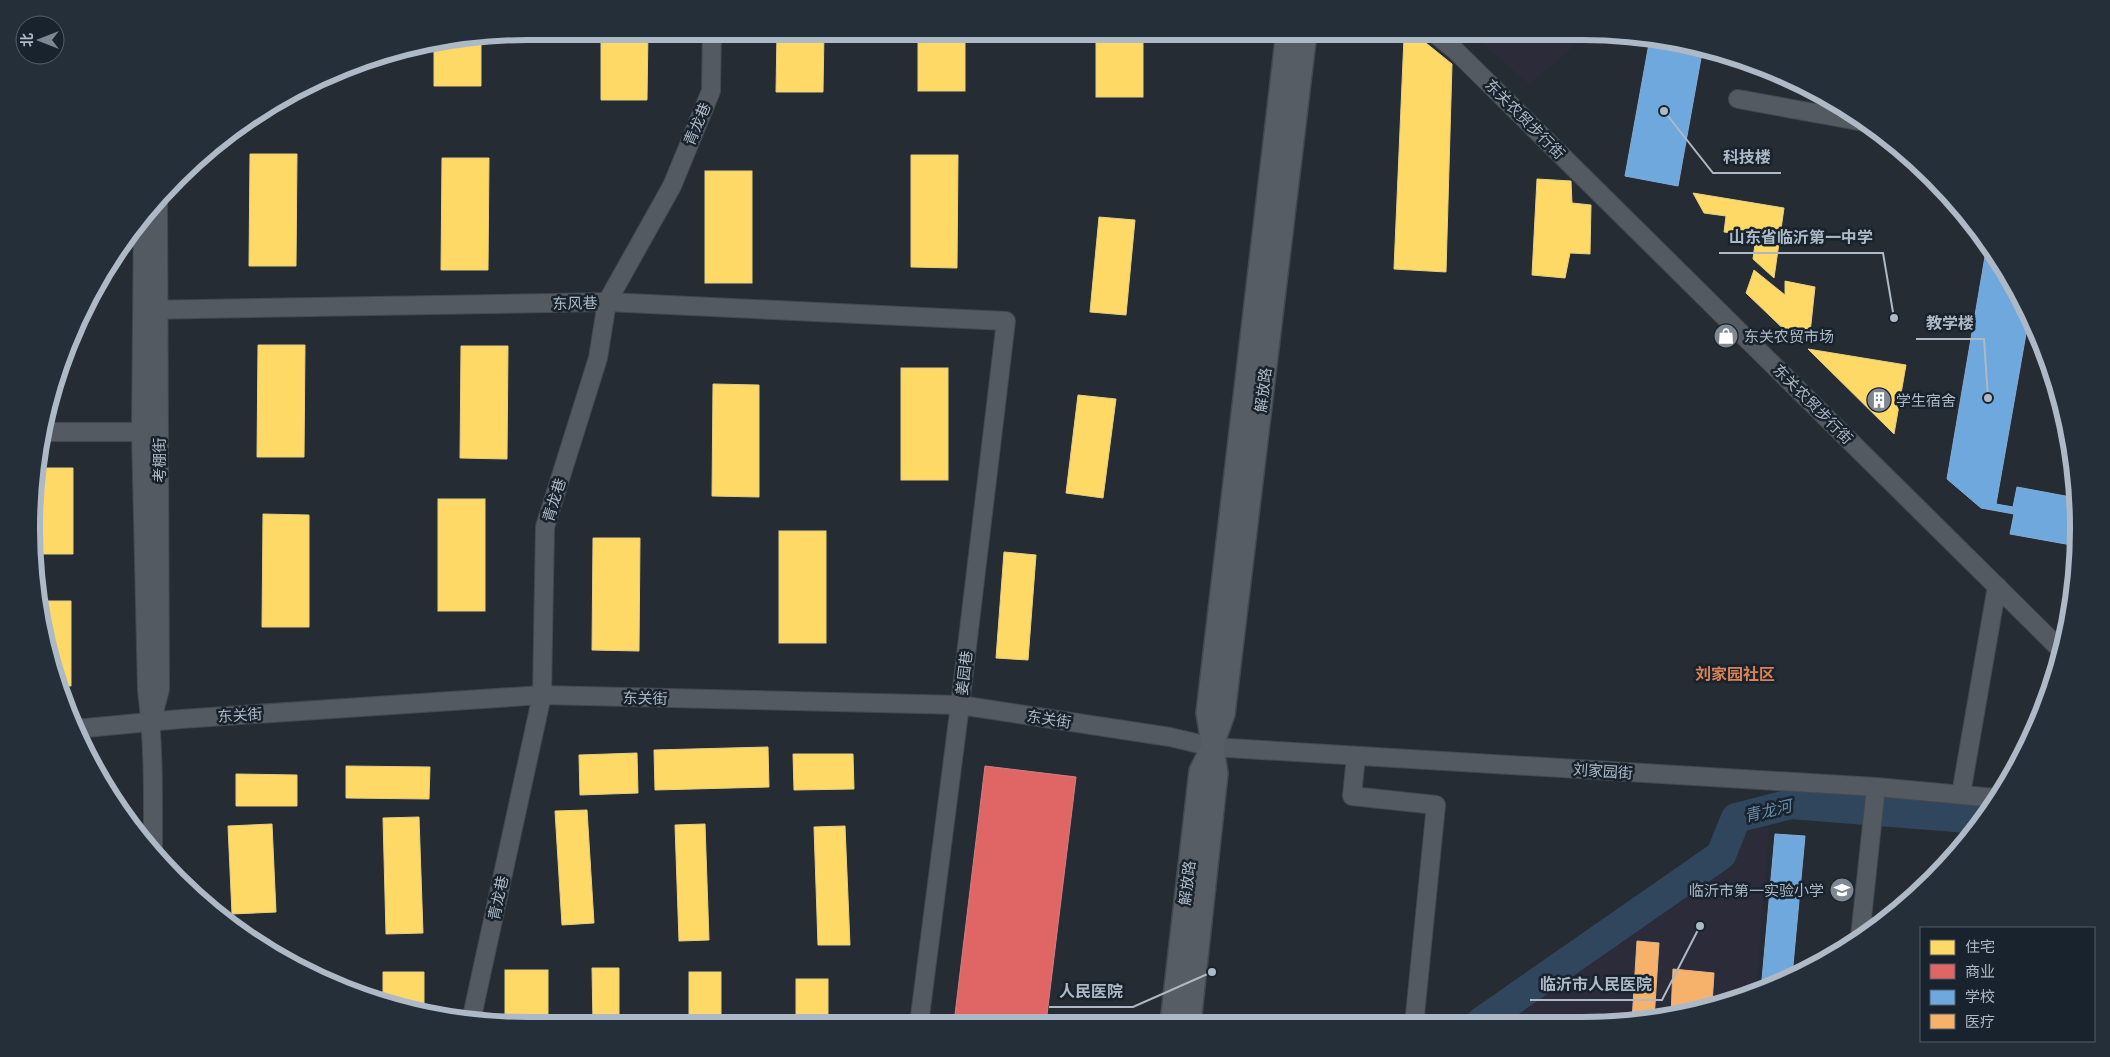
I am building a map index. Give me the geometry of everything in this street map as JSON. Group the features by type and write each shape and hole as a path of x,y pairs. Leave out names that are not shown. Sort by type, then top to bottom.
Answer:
{"main road":[{"name":"解放路","path":"1191,1017 1217,773 1207,713 1286,40"},
{"name":"解放路","path":"1172,1017 1200,771 1212,747 1224,714 1305,40"}],"street":[{"name":"青龙巷","path":"473,1014 542,696 546,527 598,358 607,302 672,186 711,91 712,40"},
{"name":"东关农贸步行街","path":"1442,40 1469,64 2056,645"},
{"path":"1738,99 1849,119"},
{"name":"考棚街","path":"153,841 152,722 147,690 141,432 157,211"},
{"name":"考棚街","path":"144,228 150,310 160,690 152,722"},
{"name":"东风巷","path":"150,310 607,302 1006,321"},
{"name":"姜园巷","path":"920,1017 1006,321"},
{"path":"49,432 141,432"},
{"path":"1961,794 1997,586"},
{"name":"东关街","path":"83,728 542,696 960,705 1170,737 1212,747"},
{"name":"刘家园街","path":"1212,747 1875,795 1961,794 1990,797"},
{"path":"1356,756 1352,796 1436,805 1415,1015"},
{"path":"1861,929 1875,795"}],"shaded area":[{"path":"1478,40 1582,40 1529,85"},
{"path":"1770,823 1757,984 1677,1008 1645,1013 1582,1017 1514,1017 1729,859 1742,834"}],"building: 住宅":[{"path":"601,40 648,40 647,100 601,100"},
{"path":"777,40 824,40 823,92 776,92"},
{"path":"918,40 965,40 965,91 918,91"},
{"path":"1096,40 1143,40 1143,97 1096,97"},
{"path":"1404,40 1422,40 1452,64 1446,272 1394,269"},
{"path":"481,42 481,86 434,86 434,49"},
{"path":"250,154 297,154 296,266 249,266"},
{"path":"911,155 958,155 957,268 911,267"},
{"path":"442,158 489,158 488,270 441,270"},
{"path":"705,171 752,171 752,283 705,283"},
{"path":"1537,179 1571,181 1572,203 1591,205 1590,254 1570,253 1565,278 1532,275"},
{"path":"1693,193 1784,208 1774,278 1753,259 1756,236 1724,232 1726,216 1704,213"},
{"path":"1099,217 1135,220 1126,315 1090,312"},
{"path":"1754,270 1785,295 1785,281 1815,287 1809,342 1794,339 1746,293"},
{"path":"258,345 305,345 304,457 257,457"},
{"path":"461,346 508,346 507,459 460,458"},
{"name":"学生宿舍","path":"1808,349 1906,365 1894,434"},
{"path":"901,368 948,368 948,480 901,480"},
{"path":"713,384 759,385 759,497 712,496"},
{"path":"1078,395 1116,399 1103,498 1066,493"},
{"path":"44,468 73,468 73,554 41,554 41,497"},
{"path":"438,499 485,499 485,611 438,611"},
{"path":"263,514 309,515 309,627 262,627"},
{"path":"779,531 826,531 826,643 779,643"},
{"path":"593,538 640,538 639,651 592,650"},
{"path":"1004,552 1036,555 1028,660 996,658"},
{"path":"45,601 71,601 71,686 66,686 49,624"},
{"path":"768,747 769,787 655,790 654,750"},
{"path":"637,753 638,793 580,795 579,755"},
{"path":"793,754 853,754 854,789 794,790"},
{"path":"346,766 430,767 429,799 346,798"},
{"path":"236,774 297,775 297,806 236,806"},
{"path":"587,810 594,923 562,925 555,811"},
{"path":"419,817 423,933 386,934 383,818"},
{"path":"272,824 276,912 232,914 228,826"},
{"path":"705,824 709,940 679,941 675,825"},
{"path":"845,826 850,945 818,945 814,827"},
{"path":"592,968 619,968 619,1017 593,1017"},
{"path":"505,970 548,970 548,1017 505,1016"},
{"path":"383,972 424,972 424,1006 383,994"},
{"path":"689,972 721,972 721,1017 689,1017"},
{"path":"796,979 828,979 828,1017 796,1017"}],"building: 商业":[{"path":"985,766 1076,777 1047,1017 955,1017"}],"building: 学校":[{"path":"1649,45 1702,55 1678,186 1625,176"},
{"path":"1986,254 2005,284 2027,328 1996,504 2013,507 2017,487 2069,497 2069,545 2010,534 2014,514 1981,508 1947,479"},
{"path":"1775,834 1805,836 1793,969 1762,982"}],"building: 医疗":[{"path":"1637,941 1659,943 1655,1012 1632,1014"},
{"path":"1673,969 1714,973 1712,999 1671,1009"}],"waterway":[{"name":"青龙河","path":"1488,1017 1721,855 1736,818 1791,804 1974,819"}],"place":[{"name":"科技楼","path":"1664,111"},
{"name":"山东省临沂第一中学","path":"1894,318"},
{"name":"东关农贸市场","path":"1726,336"},
{"name":"教学楼","path":"1988,398"},
{"name":"学生宿舍","path":"1879,400"},
{"name":"临沂市第一实验小学","path":"1842,890"},
{"name":"临沂市人民医院","path":"1700,926"},
{"name":"人民医院","path":"1212,972"}],"district":[{"name":"刘家园社区","path":"1735,674"}]}
